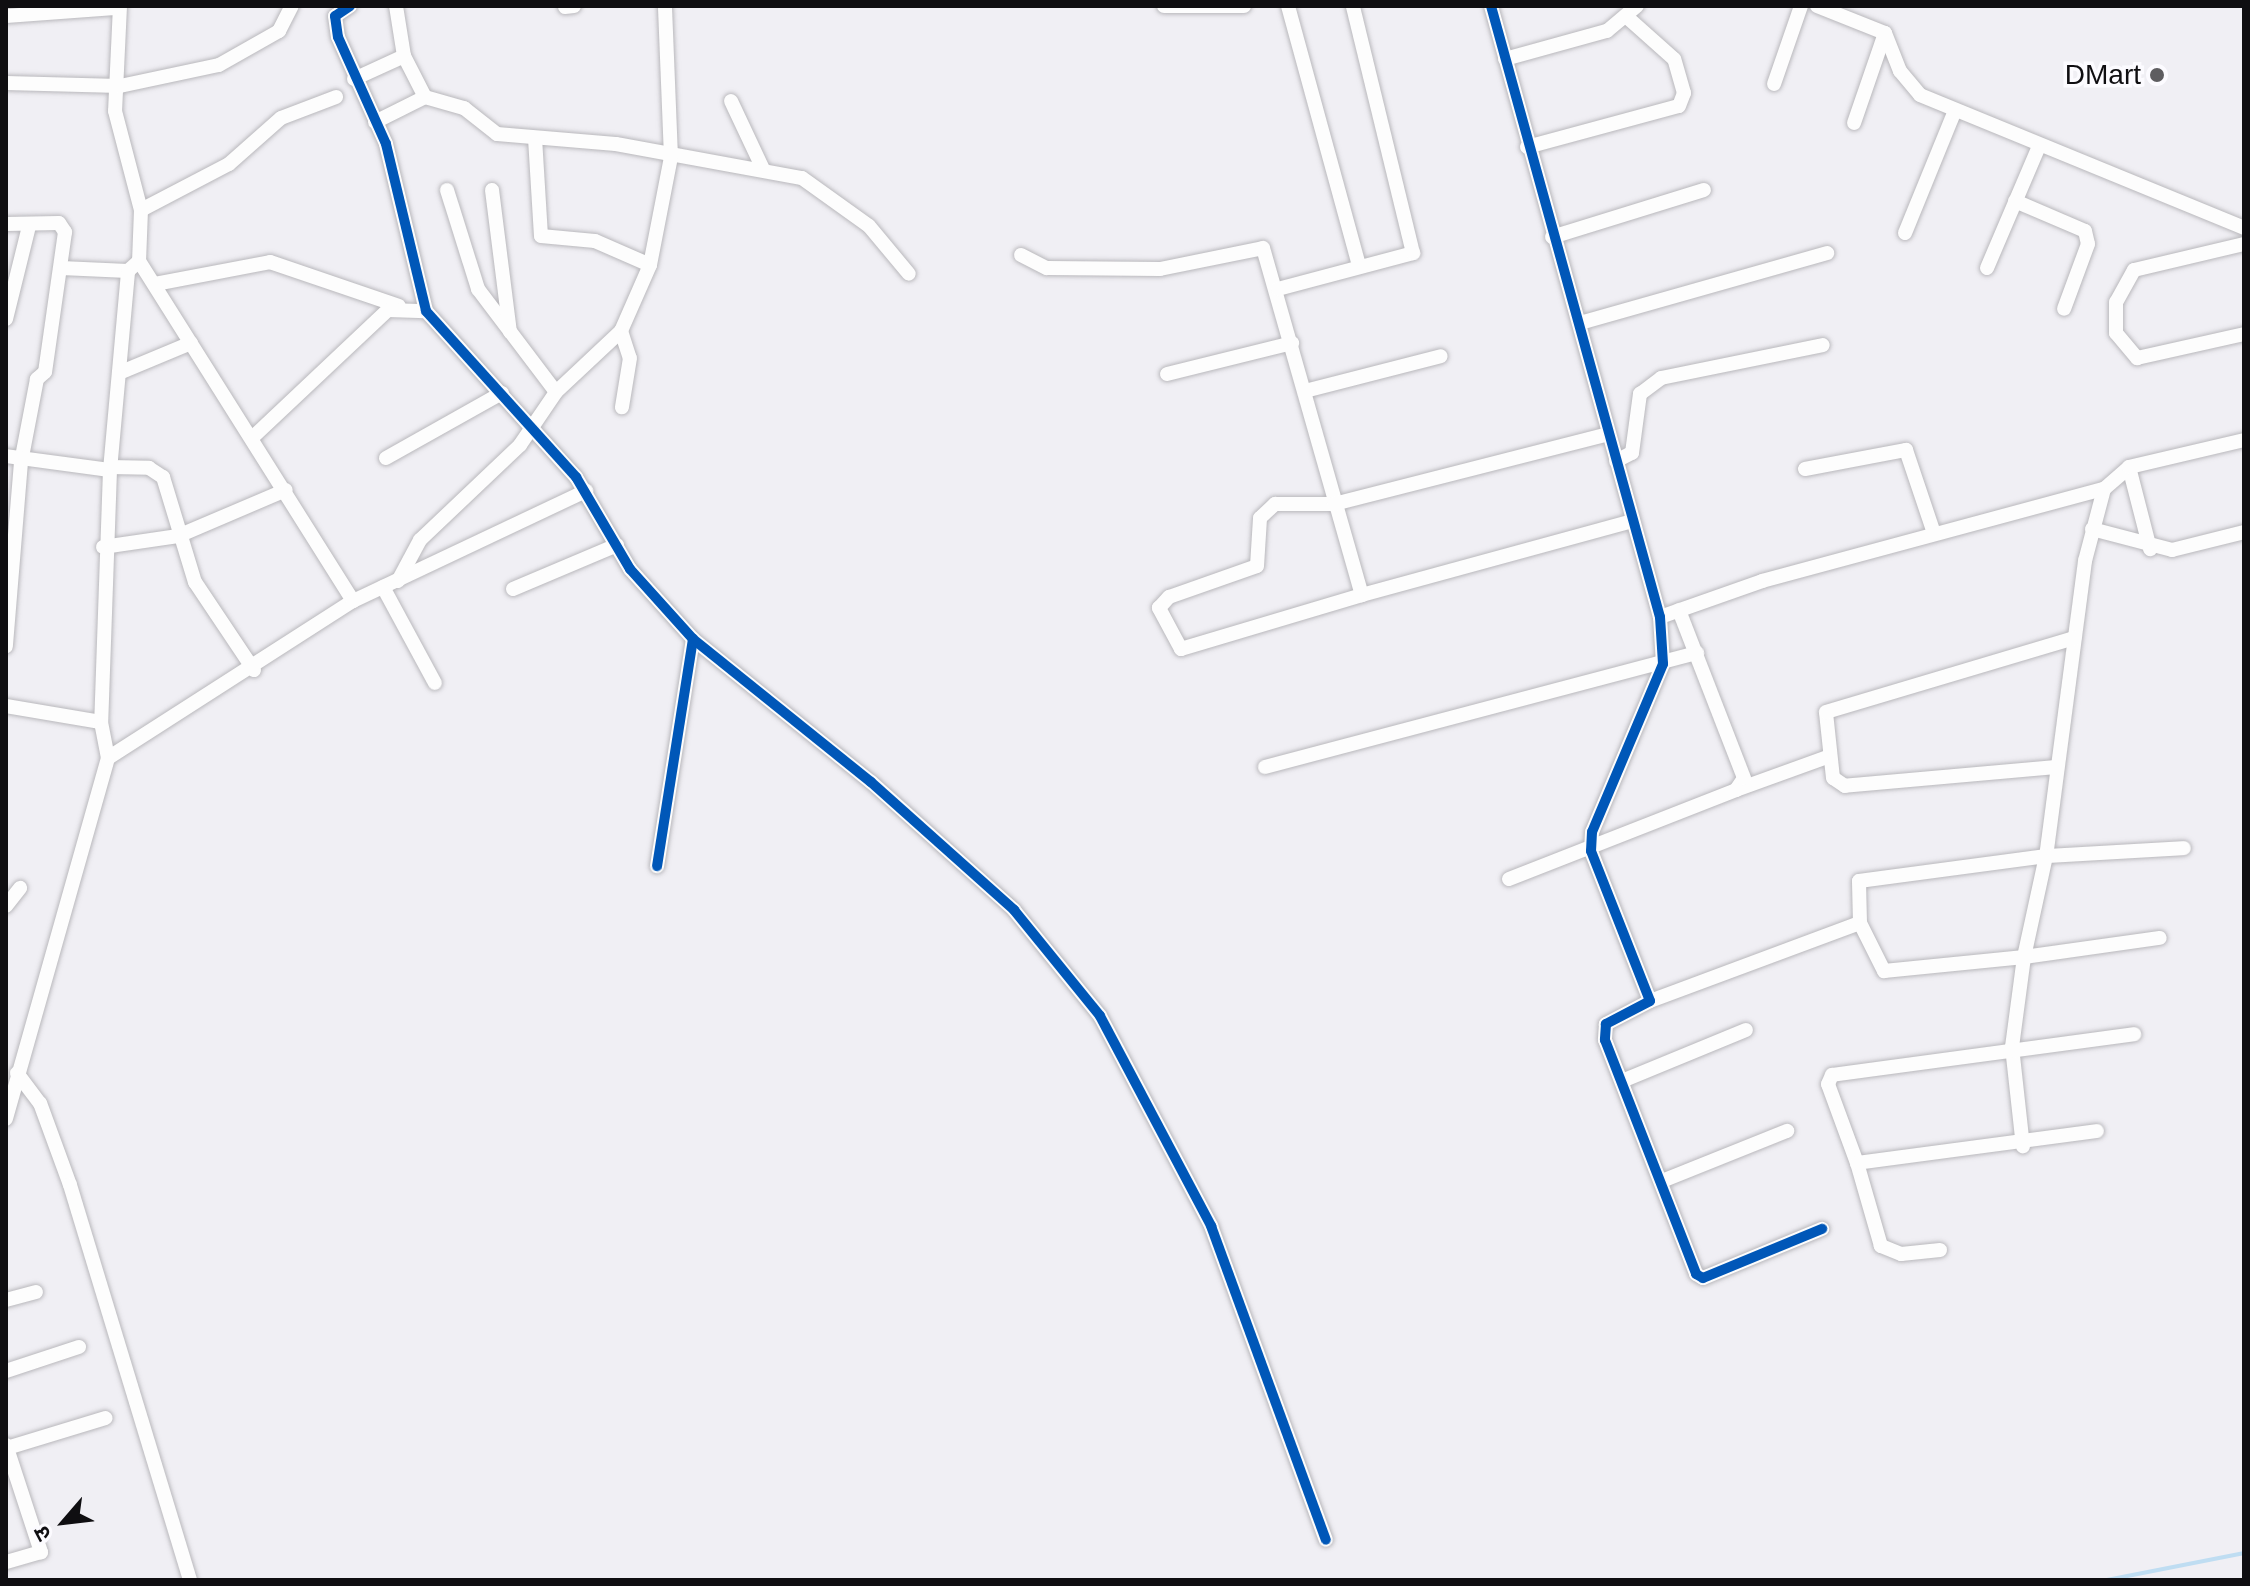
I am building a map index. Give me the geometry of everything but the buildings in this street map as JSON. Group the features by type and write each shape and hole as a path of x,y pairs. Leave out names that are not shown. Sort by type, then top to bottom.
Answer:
{"street":[{"path":"6,83 120,86 226,62 279,31 292,6"},
{"path":"350,6 331,11 354,79 375,122 426,311 533,426 586,491 617,545 693,639 871,782 1014,910 1100,1016 1211,1226 1326,1540"},
{"path":"396,6 404,56 425,97"},
{"path":"398,581 420,540 533,426 556,392 621,331 650,265 671,157 665,6"},
{"path":"1164,6 1244,6"},
{"path":"1288,6 1359,266"},
{"path":"1278,289 1413,253 1353,6"},
{"path":"1491,6 1527,147 1580,323 1660,617 1663,664 1592,832 1591,851 1650,1001"},
{"path":"1774,84 1801,6"},
{"path":"1817,6 1885,33 1912,87 1954,113 2244,228"},
{"path":"6,16 118,7 120,86 115,111 141,210 139,261 253,437 353,601"},
{"path":"1505,59 1607,31 1632,12 1674,59 1684,93 1679,106 1527,147"},
{"path":"1854,123 1885,33"},
{"path":"354,79 404,56"},
{"path":"141,210 229,164 281,118 336,97"},
{"path":"375,122 425,97 464,108 497,134 763,169 829,192 909,274"},
{"path":"731,101 763,169"},
{"path":"1905,233 1954,113"},
{"path":"535,138 541,236 595,241 650,265"},
{"path":"1987,268 2039,146"},
{"path":"447,190 472,277 556,392"},
{"path":"492,190 510,332"},
{"path":"1552,237 1704,190"},
{"path":"2015,201 2085,231 2088,244 2064,309"},
{"path":"6,224 64,227 61,268 22,458 6,646"},
{"path":"6,319 29,226"},
{"path":"2244,244 2134,270 2116,302 2116,333 2137,358 2244,334"},
{"path":"1021,255 1047,268 1160,269 1255,247 1268,256 1334,504 1362,595"},
{"path":"1580,323 1827,253"},
{"path":"6,1119 108,758 101,722 103,547 128,271 139,261"},
{"path":"155,284 270,262 399,306 426,311"},
{"path":"61,268 128,271"},
{"path":"253,437 399,306"},
{"path":"621,331 630,358 622,407"},
{"path":"119,373 191,343"},
{"path":"1167,374 1292,343"},
{"path":"1616,461 1632,453 1640,394 1661,378 1823,345"},
{"path":"1305,391 1441,356"},
{"path":"386,458 502,393"},
{"path":"1608,434 1334,504 1275,504 1260,518 1257,566 1169,597 1159,608 1181,649 1362,595 1633,521"},
{"path":"1660,617 2055,498 2104,489 2129,467 2244,440"},
{"path":"1805,469 1906,450 1934,533"},
{"path":"6,456 110,469 156,469 178,536 203,595 254,670"},
{"path":"2129,467 2150,549"},
{"path":"2023,1146 2012,1047 2024,957 2046,856 2085,561 2104,489"},
{"path":"103,547 178,536 286,490"},
{"path":"108,758 254,670 353,601 586,491"},
{"path":"2090,536 2150,549 2244,532"},
{"path":"513,589 617,545"},
{"path":"383,587 435,683"},
{"path":"1679,610 1745,771 1736,790"},
{"path":"2056,767 1856,787 1833,778 1826,712 1834,703 2074,638"},
{"path":"657,866 693,639"},
{"path":"1265,767 1697,653"},
{"path":"6,706 101,722"},
{"path":"1509,879 1591,851 1736,790 1830,756"},
{"path":"2160,938 2024,957 1884,971 1860,923 1859,881 2046,856 2184,848"},
{"path":"6,906 20,888"},
{"path":"1822,1229 1703,1278 1690,1266 1662,1181 1603,1030 1650,1001 1860,923"},
{"path":"1622,1081 1746,1030"},
{"path":"1940,1250 1901,1254 1881,1246 1857,1163 1828,1084 1832,1075 2012,1047 2134,1034"},
{"path":"17,1073 40,1103 70,1185 190,1580"},
{"path":"1662,1181 1787,1131"},
{"path":"1857,1163 2023,1146 2097,1131"},
{"path":"6,1300 36,1292"},
{"path":"6,1371 79,1347"},
{"path":"6,1562 41,1552 13,1490 6,1447 106,1418"}],"waterway":[{"path":"2107,1580 2244,1553"}],"cycle path":[{"path":"350,6 335,16 338,37 386,144 426,311 576,477 630,569 693,639 657,866"},
{"path":"1491,6 1660,617 1663,664 1592,832 1591,851 1650,1001 1606,1024 1605,1040 1696,1274 1703,1278 1822,1229"},
{"path":"693,639 871,782 1014,910 1100,1016 1211,1226 1326,1540"}],"place":[{"name":"DMart","path":"2157,75"}]}
